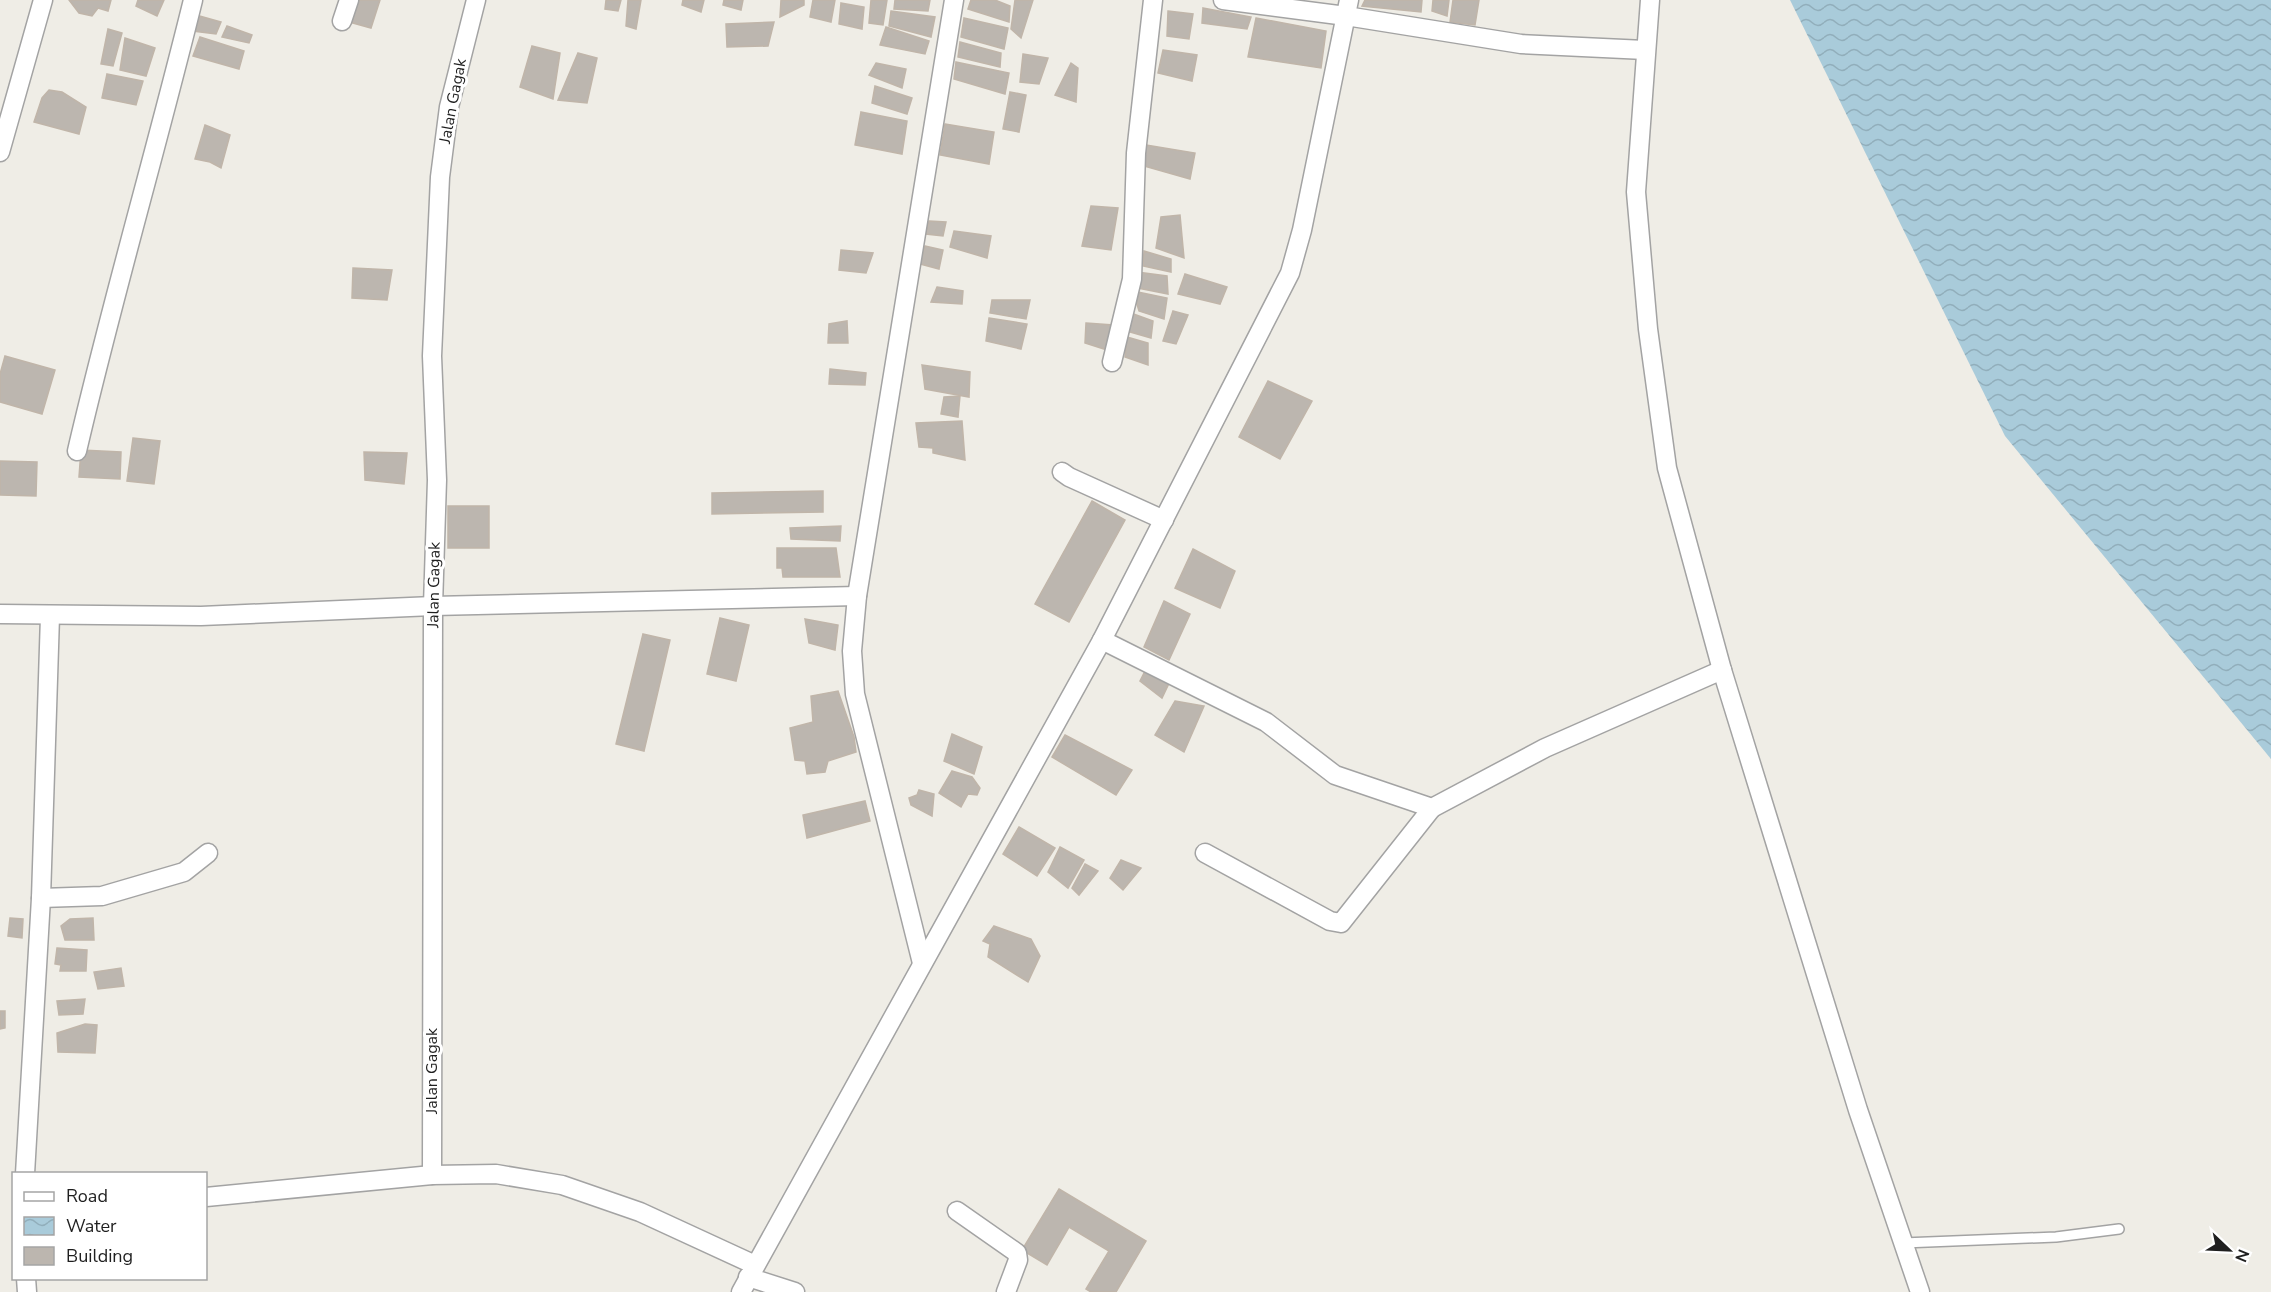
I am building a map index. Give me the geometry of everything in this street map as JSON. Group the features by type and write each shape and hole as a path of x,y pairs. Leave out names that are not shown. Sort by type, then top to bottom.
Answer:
{"street":[{"path":"0,152 43,0"},
{"path":"77,451 110,310 151,167 193,0"},
{"path":"342,21 349,0"},
{"name":"Jalan Gagak","path":"432,1175 433,606 437,480 432,356 440,177 449,107 476,0"},
{"path":"922,963 855,694 852,651 857,596 954,0"},
{"path":"1112,362 1132,279 1136,153 1153,0"},
{"path":"1223,0 1348,8 1521,44 1646,50"},
{"path":"1650,0 1636,192 1648,328 1667,468 1722,670 1858,1110 1920,1292"},
{"path":"748,1278 1102,640 1290,273 1302,230 1348,8"},
{"path":"1062,472 1164,520"},
{"path":"0,614 201,616 433,606 857,596"},
{"path":"25,1172 41,898 50,616"},
{"path":"1102,640 1266,722 1335,775 1432,808"},
{"path":"1205,853 1330,921 1341,922 1432,808 1545,748 1722,670"},
{"path":"41,898 102,896 184,872 208,853"},
{"path":"207,1197 432,1175 496,1174 562,1185 640,1212 748,1278 795,1292"},
{"path":"957,1211 1017,1253 1018,1260 1006,1292"}],"lane":[{"path":"1904,1243 2056,1237 2119,1229"}],"water":[{"path":"1790,0 2271,0 2271,759 2005,436"}],"building":[{"path":"69,0 111,0 108,11 98,8 92,16 79,13"},
{"path":"138,0 164,0 157,16 136,6"},
{"path":"356,0 380,0 371,28 349,22"},
{"path":"606,0 621,0 618,11 605,9"},
{"path":"628,0 641,0 636,29 626,26"},
{"path":"683,0 704,0 701,12 682,5"},
{"path":"724,0 743,0 741,10 723,5"},
{"path":"781,0 804,0 804,5 780,17"},
{"path":"813,0 835,0 831,22 810,17"},
{"path":"871,0 887,0 883,25 869,23"},
{"path":"895,0 930,0 928,11 894,9"},
{"path":"971,0 995,0 1010,6 1009,22 968,9"},
{"path":"1015,0 1033,0 1021,38 1011,29"},
{"path":"1365,0 1422,0 1421,12 1362,6"},
{"path":"1433,0 1449,0 1447,16 1432,11"},
{"path":"1453,0 1479,0 1475,25 1450,22"},
{"path":"841,3 864,7 862,29 839,24"},
{"path":"1203,8 1251,17 1247,29 1202,23"},
{"path":"891,11 935,17 931,37 889,26"},
{"path":"1168,11 1193,14 1189,39 1167,36"},
{"path":"196,15 221,22 216,34 193,31"},
{"path":"964,18 1008,28 1004,49 961,37"},
{"path":"1256,18 1326,31 1321,68 1248,57"},
{"path":"774,22 768,46 727,47 726,24"},
{"path":"227,26 252,35 249,43 222,37"},
{"path":"886,27 929,41 925,54 880,45"},
{"path":"108,29 122,33 113,66 101,64"},
{"path":"200,37 244,51 239,69 193,56"},
{"path":"125,38 155,48 146,76 120,70"},
{"path":"960,42 1001,53 1000,67 958,57"},
{"path":"532,46 560,53 553,99 520,87"},
{"path":"1163,50 1197,55 1192,81 1158,73"},
{"path":"578,53 597,58 587,103 558,100"},
{"path":"1023,54 1048,58 1039,84 1020,82"},
{"path":"956,62 1009,73 1005,94 954,79"},
{"path":"876,63 906,69 902,88 869,75"},
{"path":"1071,63 1078,68 1076,102 1055,95"},
{"path":"107,74 143,81 136,105 102,98"},
{"path":"875,86 912,98 907,114 872,103"},
{"path":"49,90 62,92 86,107 79,134 34,122 42,98"},
{"path":"1010,92 1026,95 1019,132 1003,129"},
{"path":"861,112 907,121 902,154 855,145"},
{"path":"945,124 994,132 989,164 940,155"},
{"path":"205,125 230,135 221,168 210,162 195,159"},
{"path":"1146,145 1195,153 1190,179 1144,166"},
{"path":"1091,206 1118,208 1111,250 1082,246"},
{"path":"1180,215 1184,258 1156,248 1161,217"},
{"path":"929,221 946,222 943,236 926,234"},
{"path":"954,231 991,236 987,258 950,247"},
{"path":"925,246 943,250 939,269 920,264"},
{"path":"841,250 873,253 866,273 839,270"},
{"path":"1144,251 1171,259 1171,272 1143,266"},
{"path":"353,268 392,270 387,300 352,298"},
{"path":"1137,272 1167,276 1168,294 1137,288"},
{"path":"1185,274 1227,287 1220,304 1178,294"},
{"path":"937,287 963,291 962,304 931,302"},
{"path":"1133,291 1167,298 1164,319 1139,311"},
{"path":"992,300 1030,300 1026,319 990,313"},
{"path":"1173,311 1188,315 1176,344 1163,341"},
{"path":"1128,312 1153,321 1151,338 1123,330"},
{"path":"989,318 1027,324 1021,349 986,341"},
{"path":"847,321 848,343 828,343 829,324"},
{"path":"1086,323 1113,325 1107,350 1085,343"},
{"path":"1127,337 1148,343 1148,365 1125,357"},
{"path":"5,356 55,370 42,414 0,402 0,374"},
{"path":"922,365 970,372 969,397 925,389"},
{"path":"830,369 866,373 865,385 829,384"},
{"path":"1268,381 1312,401 1280,459 1239,437"},
{"path":"960,396 958,417 941,414 944,397"},
{"path":"962,421 965,460 933,453 933,448 919,447 916,423"},
{"path":"133,438 160,441 154,484 127,481"},
{"path":"81,450 121,452 120,479 79,477"},
{"path":"364,452 407,453 404,484 365,480"},
{"path":"0,461 37,462 36,496 0,495"},
{"path":"823,491 823,512 712,514 712,493"},
{"path":"1092,501 1125,520 1069,622 1035,604"},
{"path":"448,506 489,506 489,548 448,548"},
{"path":"841,526 840,541 791,539 790,528"},
{"path":"777,548 836,548 840,577 783,577 782,568 777,568"},
{"path":"1193,549 1235,571 1220,608 1175,588"},
{"path":"1164,601 1190,614 1169,660 1144,647"},
{"path":"720,618 749,625 736,681 707,674"},
{"path":"805,619 838,625 835,650 809,643"},
{"path":"643,634 670,640 644,751 616,744"},
{"path":"1147,667 1171,679 1162,698 1140,681"},
{"path":"838,691 854,737 856,752 828,761 825,772 807,774 805,761 795,760 790,728 813,722 811,696"},
{"path":"1175,701 1204,706 1184,752 1155,735"},
{"path":"952,734 982,747 974,774 944,761"},
{"path":"1065,735 1132,770 1116,795 1052,757"},
{"path":"952,771 972,777 980,788 977,795 968,794 961,807 939,793"},
{"path":"919,790 934,794 932,816 911,805 909,798 917,795"},
{"path":"865,801 870,821 807,838 803,815"},
{"path":"1019,827 1055,848 1037,876 1003,854"},
{"path":"1060,847 1084,860 1068,888 1048,872"},
{"path":"1121,860 1141,868 1123,890 1110,878"},
{"path":"1085,864 1098,871 1079,895 1072,888"},
{"path":"10,918 23,919 22,938 8,936"},
{"path":"93,918 94,940 65,940 61,926 70,919"},
{"path":"994,926 1031,939 1040,956 1028,982 988,957 990,944 983,941"},
{"path":"57,948 87,950 86,971 60,971 61,965 55,964"},
{"path":"121,968 124,986 98,989 94,972"},
{"path":"85,999 83,1014 59,1015 57,1001"},
{"path":"0,1011 5,1011 5,1028 0,1029"},
{"path":"85,1024 97,1025 95,1053 58,1052 57,1033"},
{"path":"1059,1189 1146,1241 1116,1292 1091,1292 1086,1289 1109,1251 1069,1227 1047,1265 1022,1250"}]}
